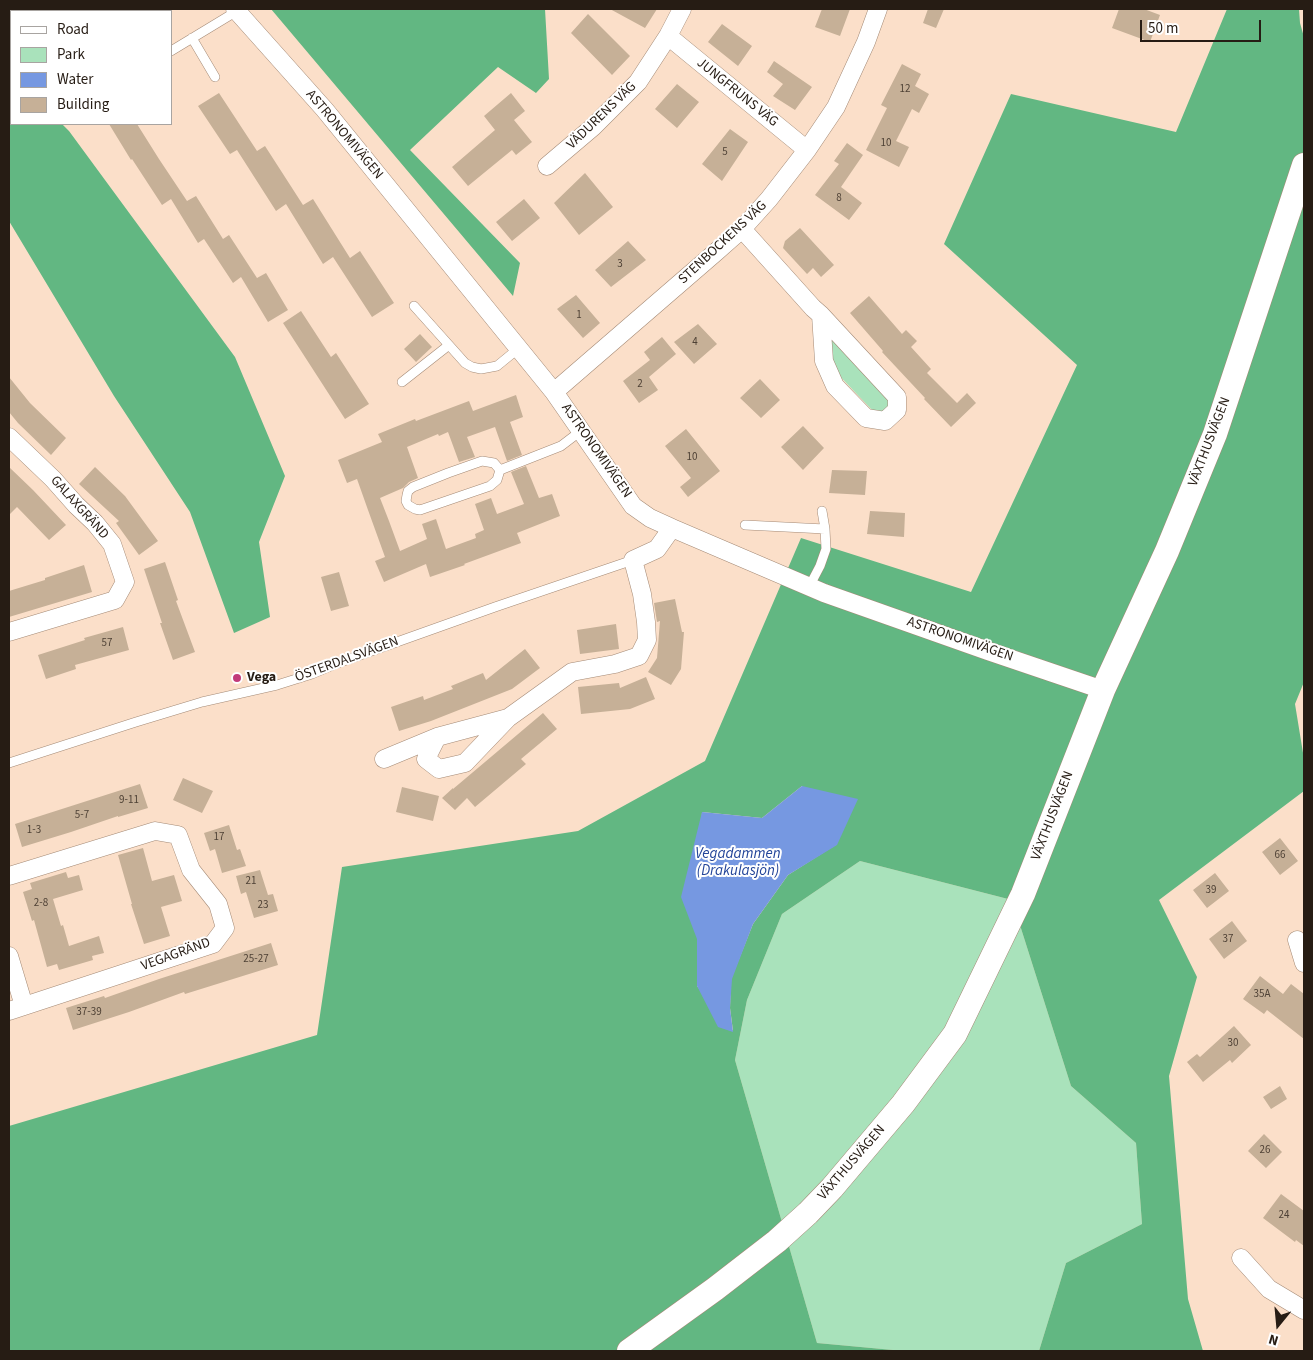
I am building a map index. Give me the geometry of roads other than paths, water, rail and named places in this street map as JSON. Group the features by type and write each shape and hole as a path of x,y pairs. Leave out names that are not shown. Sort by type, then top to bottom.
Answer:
{"street":[{"name":"VÄDURENS VÄG","path":"547,166 594,127 638,82 668,36 682,9"},
{"name":"STENBOCKENS VÄG","path":"554,392 742,229 769,199 807,150 836,107 866,42 878,9"},
{"name":"ASTRONOMIVÄGEN","path":"236,10 325,110 519,348 582,430 633,506 650,518 809,586 979,648 1103,690"},
{"name":"JUNGFRUNS VÄG","path":"668,36 807,150"},
{"name":"VÄXTHUSVÄGEN","path":"629,1351 715,1289 772,1245 808,1213 832,1188 903,1104 954,1034 1023,894 1103,690 1167,551 1215,434 1304,165"},
{"path":"742,229 897,396 897,410 885,421 866,418 835,386 824,361 821,315"},
{"name":"GALAXGRÄND","path":"9,437 95,523 112,544 125,582 116,600 9,632"},
{"name":"ÖSTERDALSVÄGEN","path":"633,560 657,549 672,528"},
{"path":"437,737 426,759 439,769 465,763 508,718 572,672 615,664 639,656 647,640 646,622 642,594 633,560"},
{"path":"384,759 437,737 508,718"},
{"name":"VEGAGRÄND","path":"9,876 155,831 178,835 191,870 218,904 225,928 213,944 17,1008"},
{"path":"1298,940 1304,963"},
{"path":"9,956 17,1008"},
{"path":"1241,1258 1269,1288 1304,1310"}],"lane":[{"path":"172,50 236,10"},
{"path":"192,38 215,77"},
{"path":"414,306 465,363 472,367 480,369 497,366 519,348"},
{"path":"402,382 449,344"},
{"path":"500,470 561,446 582,430"},
{"path":"482,461 491,462 500,470 497,480 490,486 420,510 412,508 406,501 408,491 412,487 482,461"},
{"path":"809,586 820,566 826,548 822,511"},
{"path":"746,525 825,529"},
{"name":"ÖSTERDALSVÄGEN","path":"9,763 193,705 278,685 312,674 495,606 633,560"}],"water":[{"name":"Vegadammen (Drakulasjön)","path":"802,786 858,799 837,845 788,875 753,924 732,979 730,1008 733,1032 718,1027 697,986 697,939 681,897 702,812 762,818"}],"place":[{"name":"Vega","path":"237,678"}]}
